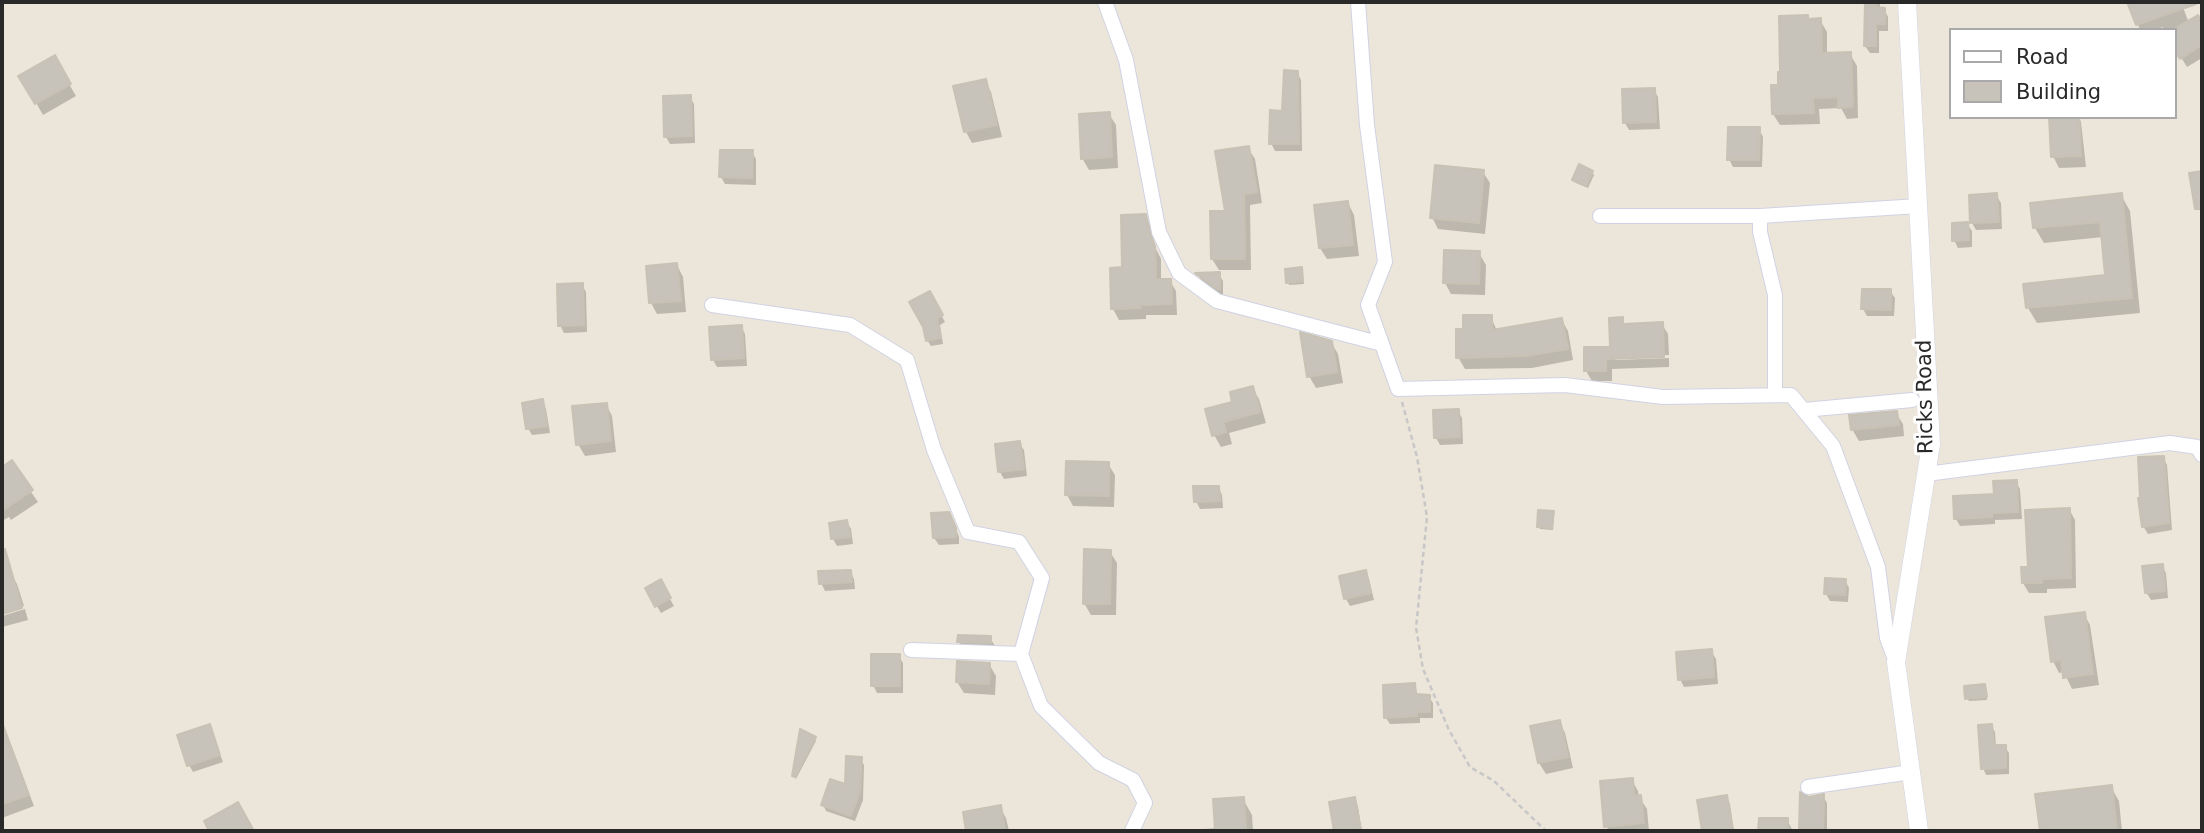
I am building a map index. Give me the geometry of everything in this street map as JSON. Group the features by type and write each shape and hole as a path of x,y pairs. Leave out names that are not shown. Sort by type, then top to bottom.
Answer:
{"street":[{"path":"1105,2 1126,60 1159,232 1179,273 1217,301 1382,344"},
{"path":"1359,2 1367,125 1385,262 1368,305 1398,388 1565,385 1662,397 1791,395 1833,446 1878,567 1886,638 1896,662"},
{"name":"Ricks Road","path":"1907,2 1931,444 1896,662 1919,831"},
{"path":"1600,216 1760,216 1919,206"},
{"path":"1760,216 1760,232 1775,295 1775,395"},
{"path":"712,305 850,325 907,360 934,450 968,532 1019,542 1042,578 1021,654 1041,706 1099,763 1133,780 1145,803 1132,831"},
{"path":"1804,410 1912,401"},
{"path":"1926,474 2170,443 2197,447 2202,455"},
{"path":"911,650 1021,654"},
{"path":"1808,787 1911,772"}],"path":[{"path":"1398,388 1417,457 1427,517 1416,628 1423,669 1449,730 1470,767 1494,781 1546,831"}],"building":[{"path":"1865,2 1876,2 1876,7 1885,8 1885,24 1876,24 1876,46 1864,46"},
{"path":"2127,2 2196,2 2196,4 2136,25"},
{"path":"1808,15 1808,19 1821,18 1822,53 1851,52 1853,107 1838,108 1838,97 1813,98 1814,113 1772,114 1771,85 1778,85 1780,72 1779,16"},
{"path":"2198,15 2202,23 2202,45 2180,59 2176,53 2176,28"},
{"path":"55,55 71,84 35,104 18,76"},
{"path":"1284,70 1298,71 1299,144 1269,144 1270,110 1282,111"},
{"path":"986,79 997,125 964,132 953,86"},
{"path":"1655,88 1656,122 1623,123 1622,89"},
{"path":"691,95 692,136 664,137 663,96"},
{"path":"1110,112 1112,157 1081,159 1079,114"},
{"path":"2049,119 2079,119 2081,156 2051,157"},
{"path":"1728,127 1760,127 1759,160 1727,160"},
{"path":"1249,146 1257,192 1244,194 1245,259 1211,259 1210,211 1225,211 1215,151"},
{"path":"720,150 753,150 752,178 719,177"},
{"path":"1579,164 1593,171 1586,186 1572,180"},
{"path":"1435,165 1484,170 1479,223 1430,218"},
{"path":"2202,171 2202,209 2195,209 2189,173"},
{"path":"1997,193 1999,222 1970,223 1969,195"},
{"path":"2122,193 2132,298 2026,308 2023,284 2105,275 2100,222 2033,228 2030,203"},
{"path":"1348,201 1353,245 1319,248 1314,205"},
{"path":"1146,214 1155,246 1156,279 1171,279 1172,304 1111,309 1110,268 1122,267 1121,215"},
{"path":"1968,222 1969,240 1952,241 1952,223"},
{"path":"1444,250 1480,251 1479,284 1443,283"},
{"path":"677,263 681,301 649,303 646,266"},
{"path":"1302,267 1303,281 1286,283 1285,269"},
{"path":"1220,272 1220,289 1195,273"},
{"path":"583,283 584,325 558,326 557,284"},
{"path":"1862,289 1891,289 1891,310 1861,309"},
{"path":"930,291 943,315 937,318 941,338 926,341 923,327 909,302"},
{"path":"1463,315 1492,315 1492,330 1562,318 1568,349 1525,356 1456,358 1456,329 1463,329"},
{"path":"1623,317 1623,324 1663,322 1664,357 1606,359 1606,371 1584,371 1584,347 1610,347 1609,318"},
{"path":"742,325 744,358 711,360 709,327"},
{"path":"1300,332 1332,341 1337,372 1307,377"},
{"path":"1253,386 1260,412 1223,422 1226,432 1212,436 1205,409 1232,402 1230,392"},
{"path":"543,399 547,426 526,429 522,403"},
{"path":"607,403 611,441 576,445 572,406"},
{"path":"1459,409 1460,437 1434,438 1433,410"},
{"path":"1897,411 1899,425 1851,430 1849,415"},
{"path":"1020,441 1024,469 998,472 995,444"},
{"path":"2164,456 2169,523 2142,527 2138,498 2138,457"},
{"path":"12,460 33,490 2,511 2,467"},
{"path":"1066,461 1109,462 1109,496 1065,495"},
{"path":"2017,480 2018,512 1992,513 1992,517 1954,519 1953,496 1994,494 1993,481"},
{"path":"1193,486 1219,486 1220,501 1194,502"},
{"path":"2070,508 2071,578 2022,583 2021,567 2028,567 2025,510"},
{"path":"1538,510 1554,511 1552,528 1537,527"},
{"path":"949,512 956,528 956,537 933,538 931,513"},
{"path":"847,520 850,537 831,539 829,523"},
{"path":"5,549 22,608 2,614 2,550"},
{"path":"1084,549 1111,550 1110,604 1083,604"},
{"path":"2163,564 2165,591 2145,593 2142,566"},
{"path":"851,570 852,582 819,584 818,571"},
{"path":"1366,570 1371,593 1344,599 1339,576"},
{"path":"1825,578 1846,579 1845,595 1824,594"},
{"path":"661,579 671,598 655,607 645,588"},
{"path":"2085,612 2093,674 2063,678 2061,660 2051,662 2045,617"},
{"path":"958,635 991,636 991,643 957,642"},
{"path":"1712,649 1714,677 1678,680 1676,652"},
{"path":"871,654 900,654 900,686 871,686"},
{"path":"957,661 990,663 989,684 956,682"},
{"path":"1415,683 1416,694 1430,695 1430,712 1417,712 1417,716 1384,718 1383,685"},
{"path":"1985,684 1987,697 1965,699 1964,686"},
{"path":"1560,720 1568,757 1538,763 1530,726"},
{"path":"210,724 220,755 187,766 177,735"},
{"path":"1992,724 1994,745 2006,745 2006,768 1981,769 1978,725"},
{"path":"2,725 29,795 2,804"},
{"path":"800,729 816,737 795,777 792,776"},
{"path":"846,756 862,757 860,792 851,816 821,805 830,779 845,784"},
{"path":"1633,778 1634,796 1641,795 1644,823 1604,827 1600,781"},
{"path":"2112,785 2117,831 2040,831 2035,794"},
{"path":"1800,792 1809,797 1824,794 1823,829 1799,829"},
{"path":"1727,795 1733,831 1702,831 1697,800"},
{"path":"1244,797 1246,831 1215,831 1213,799"},
{"path":"1355,797 1361,831 1334,831 1329,802"},
{"path":"238,802 254,831 209,831 204,821"},
{"path":"1001,805 1005,831 966,831 963,812"},
{"path":"1759,818 1788,818 1788,831 1758,831"}]}
